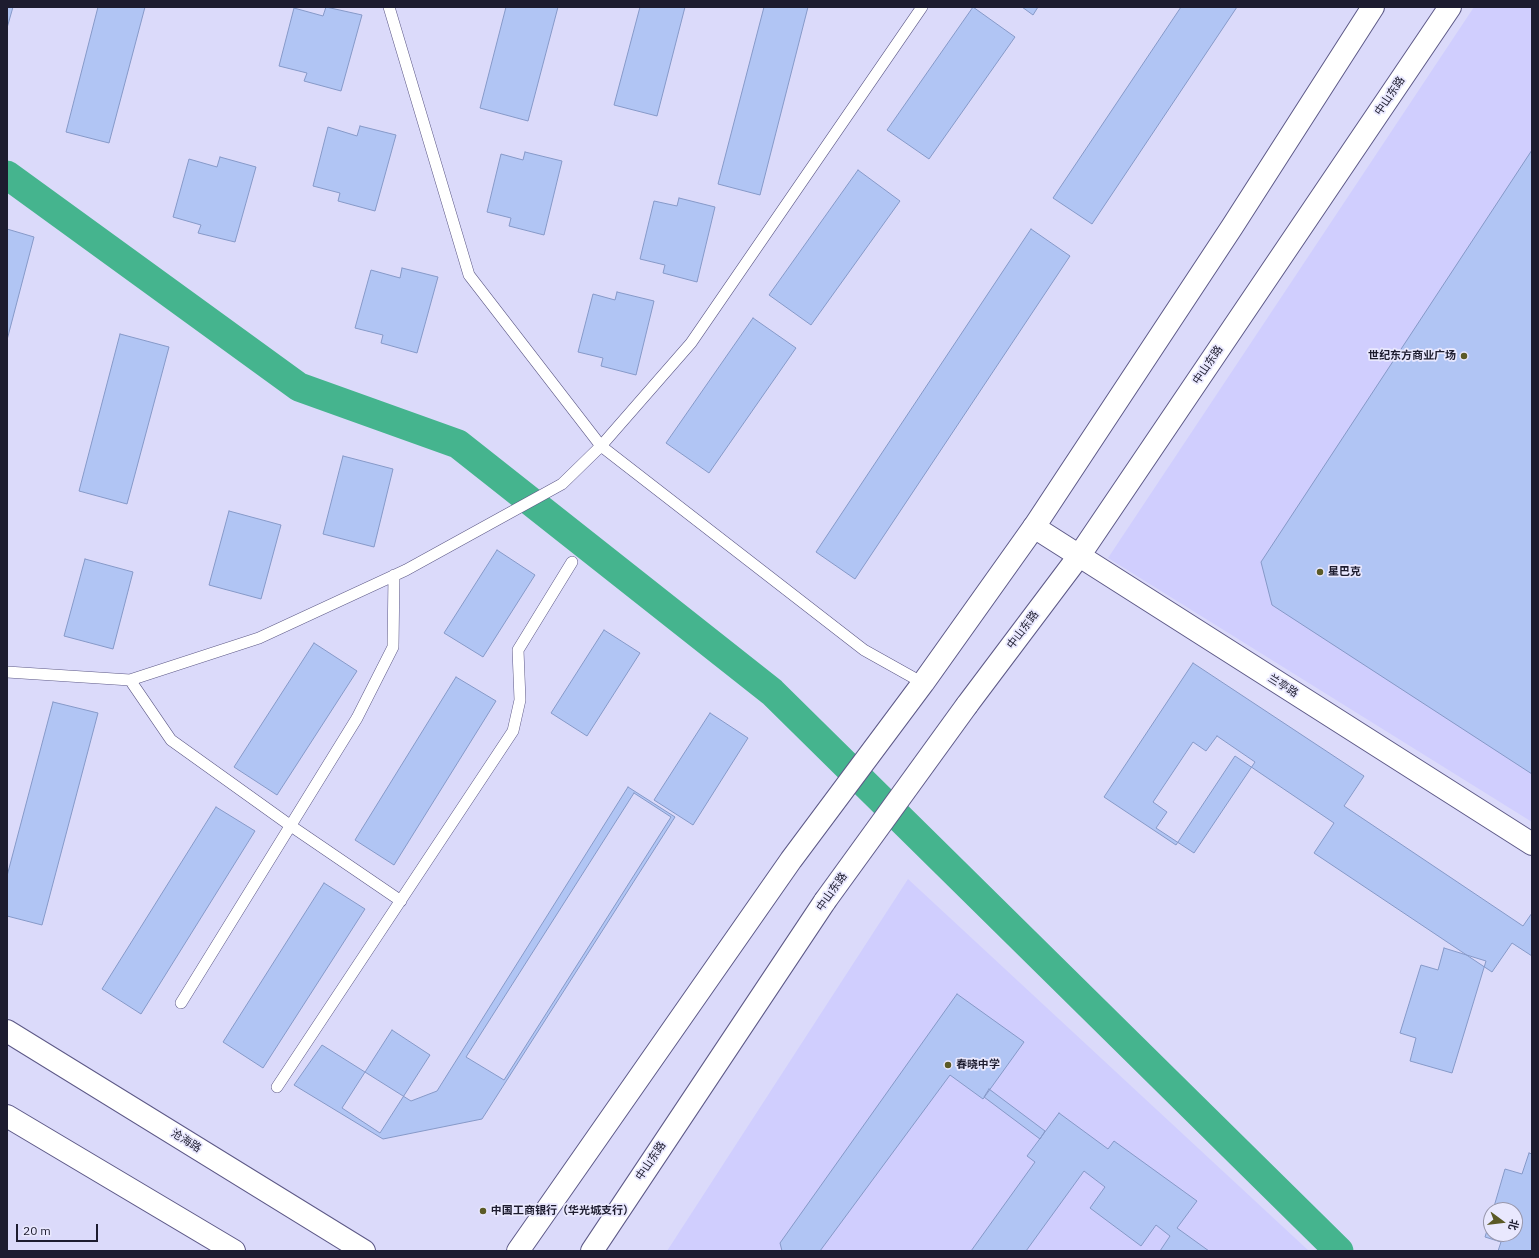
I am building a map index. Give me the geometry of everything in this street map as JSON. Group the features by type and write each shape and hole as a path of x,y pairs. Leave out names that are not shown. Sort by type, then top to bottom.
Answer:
{"main road":[{"path":"518,1251 791,860 923,683 1034,527 1232,227 1373,7"},
{"name":"中山东路","path":"592,1251 825,901 967,705 1079,556 1450,7"},
{"name":"兰亭路","path":"1034,527 1532,844"},
{"name":"沧海路","path":"7,1031 364,1251"},
{"path":"7,1116 234,1251"}],"lane":[{"path":"389,7 469,275 601,446 864,650 923,683"},
{"path":"7,672 130,680 259,638 394,575 507,512 562,484 601,446 691,343 922,7"},
{"path":"277,1087 513,731 520,700 518,650 572,562"},
{"path":"181,1003 358,718 393,647 394,575"},
{"path":"130,680 171,740 291,826 401,901"}],"shaded area":[{"path":"1474,7 1532,7 1532,822 1108,558"},
{"name":"春晓中学","path":"908,879 1309,1251 667,1251"}],"building":[{"path":"7,7 13,7 7,28"},
{"path":"98,7 145,7 109,143 66,132"},
{"path":"326,7 362,15 341,91 304,81 307,73 279,66 294,8 323,16"},
{"path":"506,7 558,7 528,121 480,108"},
{"path":"640,7 685,7 657,116 614,105"},
{"path":"764,7 808,7 760,195 718,184"},
{"path":"973,7 1015,37 929,159 887,130"},
{"path":"1022,7 1038,7 1033,15"},
{"path":"1181,7 1237,7 1092,224 1053,198"},
{"path":"360,126 396,135 375,211 338,201 340,193 313,186 328,127 357,136"},
{"name":"世纪东方商业广场","path":"1532,150 1532,774 1272,605 1261,562"},
{"path":"525,152 562,161 544,235 509,226 511,218 487,212 501,154 523,160"},
{"path":"220,157 256,167 235,242 198,233 201,225 173,217 189,159 217,167"},
{"path":"858,170 900,201 811,325 769,295"},
{"path":"679,198 715,207 697,282 663,273 665,265 640,259 654,201 677,206"},
{"path":"7,229 34,237 7,340"},
{"path":"1031,229 1070,256 855,579 816,552"},
{"path":"402,268 438,277 417,353 381,343 383,335 355,328 371,270 400,278"},
{"path":"617,292 654,301 636,375 601,366 603,358 578,352 593,294 615,300"},
{"path":"753,318 796,348 709,473 666,443"},
{"path":"120,334 169,347 127,504 79,491"},
{"path":"343,456 393,469 374,547 323,534"},
{"path":"229,511 281,525 261,599 209,585"},
{"path":"497,550 535,575 483,657 444,633"},
{"path":"85,559 133,572 113,649 64,636"},
{"path":"604,630 640,653 587,736 551,713"},
{"path":"314,643 357,671 277,795 234,767"},
{"path":"1193,663 1364,776 1344,806 1523,926 1532,913 1532,956 1512,943 1492,972 1314,853 1334,823 1235,756 1176,845 1104,797"},
{"path":"456,677 496,701 394,865 355,840"},
{"path":"53,702 98,713 42,925 7,916 7,876"},
{"path":"710,713 748,738 693,825 654,800"},
{"path":"1217,736 1255,762 1194,853 1156,828 1167,812 1153,802 1193,742 1206,751"},
{"path":"628,787 675,817 482,1119 383,1139 294,1085 322,1045 411,1101 437,1091"},
{"path":"634,793 671,817 504,1080 466,1057"},
{"path":"216,807 255,831 141,1014 102,989"},
{"path":"324,883 365,909 263,1068 223,1042"},
{"path":"1444,948 1486,961 1452,1073 1410,1061 1416,1038 1400,1033 1421,965 1438,970"},
{"path":"957,994 1024,1042 983,1099 950,1075 820,1251 782,1251 780,1243"},
{"path":"392,1030 430,1055 380,1133 342,1108"},
{"path":"989,1089 1045,1131 1040,1139 984,1097"},
{"path":"1059,1113 1108,1149 1114,1141 1197,1201 1177,1228 1209,1251 1160,1251 1170,1236 1156,1225 1141,1246 1090,1208 1105,1187 1084,1171 1026,1251 971,1251 1035,1162 1027,1156"},
{"path":"1529,1153 1532,1154 1532,1251 1498,1251 1501,1242 1523,1242 1523,1202 1495,1202 1505,1169 1522,1174"}],"waterway":[{"path":"7,175 299,387 458,444 772,692 1339,1251"}],"place":[{"name":"世纪东方商业广场","path":"1464,356"},
{"name":"星巴克","path":"1320,572"},
{"name":"春晓中学","path":"948,1065"},
{"name":"中国工商银行（华光城支行）","path":"483,1211"}]}
